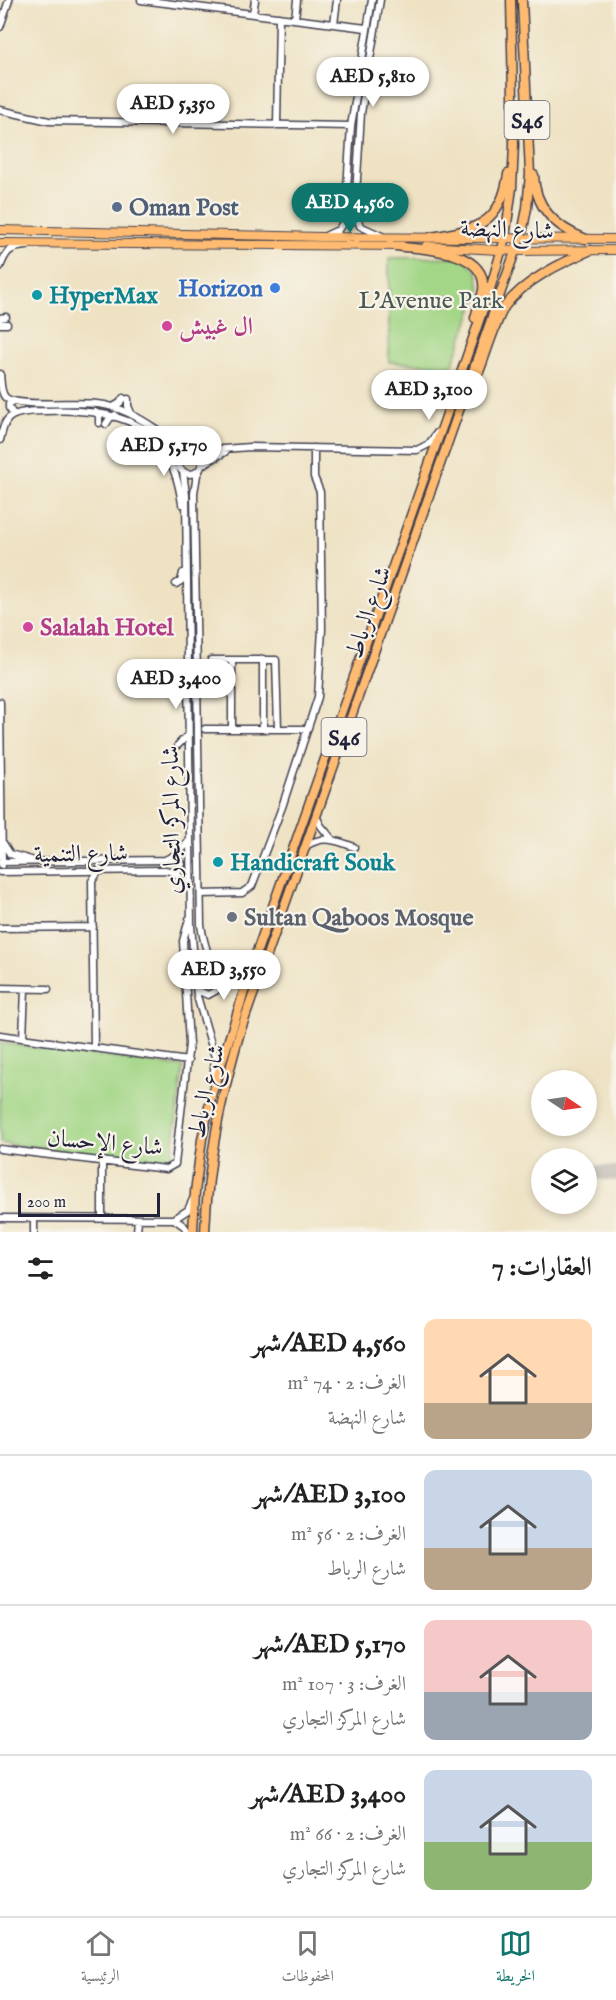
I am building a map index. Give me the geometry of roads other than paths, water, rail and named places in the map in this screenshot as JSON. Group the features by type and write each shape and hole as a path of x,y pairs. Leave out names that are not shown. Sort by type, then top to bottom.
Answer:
{"highway":[{"name":"شارع الرباط","path":"194,1232 195,1192 202,1139 212,1093 256,954 450,405 502,250 512,188 514,145 511,0"},
{"name":"شارع الرباط","path":"205,1232 209,1167 222,1093 240,1032 520,239 527,208 530,174 522,0"},
{"path":"526,105 533,136 534,180 542,207 553,222 568,232 586,239"},
{"path":"431,237 460,232 479,225 496,211 505,194 514,145"},
{"path":"396,246 456,254 475,266 483,288 470,335 469,350"},
{"path":"460,410 472,390 504,307 531,282 558,264 591,250"}],"main road":[{"name":"شارع النهضة","path":"0,230 322,237 616,239"},
{"name":"شارع النهضة","path":"0,243 396,246 516,251 616,250"}],"street":[{"path":"0,26 9,0"},
{"path":"141,0 366,28"},
{"path":"211,9 212,0"},
{"path":"253,14 255,0"},
{"path":"295,19 297,0"},
{"path":"334,24 337,0"},
{"path":"322,237 341,227 346,216 351,126 372,0"},
{"path":"380,0 361,113 355,189 356,216 358,224 366,229 392,237"},
{"path":"277,125 279,17"},
{"path":"0,110 49,121 351,126"},
{"path":"346,216 347,221 350,222 354,221 356,216"},
{"path":"0,265 5,254 11,249 41,244"},
{"path":"0,254 0,265"},
{"path":"0,374 4,395 14,401 95,403 131,413 174,443 194,451 201,457 201,467"},
{"path":"112,407 125,398 131,413"},
{"path":"14,401 9,404 9,410 14,415"},
{"path":"178,461 184,452 250,447 417,450 429,444 434,438 450,405"},
{"path":"0,440 6,422 14,415 47,411 95,412 115,415 148,433 167,448 183,471 194,473 228,450"},
{"path":"95,412 99,415 99,423"},
{"path":"106,424 115,415"},
{"path":"148,433 162,448 170,462 179,483 186,514"},
{"path":"201,894 242,893 252,886 282,807 318,697 321,672 320,492 314,477 314,448"},
{"name":"شارع المركز التجاري","path":"201,467 194,493 198,588 201,925 205,948 209,959 216,967"},
{"name":"شارع المركز التجاري","path":"183,471 186,514 191,914 197,996 214,1057 212,1093"},
{"path":"176,584 183,578 185,561"},
{"path":"181,595 186,613"},
{"path":"263,659 263,729"},
{"path":"211,660 274,659 277,661 278,729"},
{"path":"232,660 232,729"},
{"path":"0,702 1,872"},
{"path":"198,752 204,730 307,729"},
{"path":"178,745 188,735"},
{"path":"182,763 188,771"},
{"path":"316,816 331,839"},
{"path":"306,847 314,841 331,839 354,847"},
{"path":"2,840 10,854 34,862"},
{"path":"169,858 179,853 189,841"},
{"path":"168,871 179,870 182,864 178,859 169,858"},
{"name":"شارع التنمية","path":"1,862 169,858"},
{"path":"94,1047 92,882 99,871"},
{"path":"168,871 183,879 190,889"},
{"name":"شارع التنمية","path":"1,872 168,871"},
{"path":"83,872 92,882"},
{"path":"0,1035 188,1061 183,941 191,914"},
{"path":"0,928 93,927"},
{"path":"216,967 227,971 237,970 256,954"},
{"path":"196,986 199,991 208,994 217,990 221,980 216,967"},
{"path":"0,988 48,989"},
{"path":"23,1038 25,989"},
{"name":"شارع الإحسان","path":"0,1149 166,1169 176,1164 188,1061"},
{"path":"102,1162 102,1218"},
{"path":"0,1218 174,1219 188,1210 195,1192"},
{"path":"34,1219 34,1232"},
{"path":"138,1219 138,1232"},
{"path":"174,1219 188,1232"}],"place":[{"name":"Oman Post","path":"117,207"},
{"name":"Horizon","path":"275,288"},
{"name":"HyperMax","path":"37,295"},
{"name":"ال غبيش","path":"167,326"},
{"name":"Salalah Hotel","path":"28,627"},
{"name":"Handicraft Souk","path":"218,862"},
{"name":"Sultan Qaboos Mosque","path":"232,917"}],"park label":[{"name":"L'Avenue Park","path":"431,300"}]}
